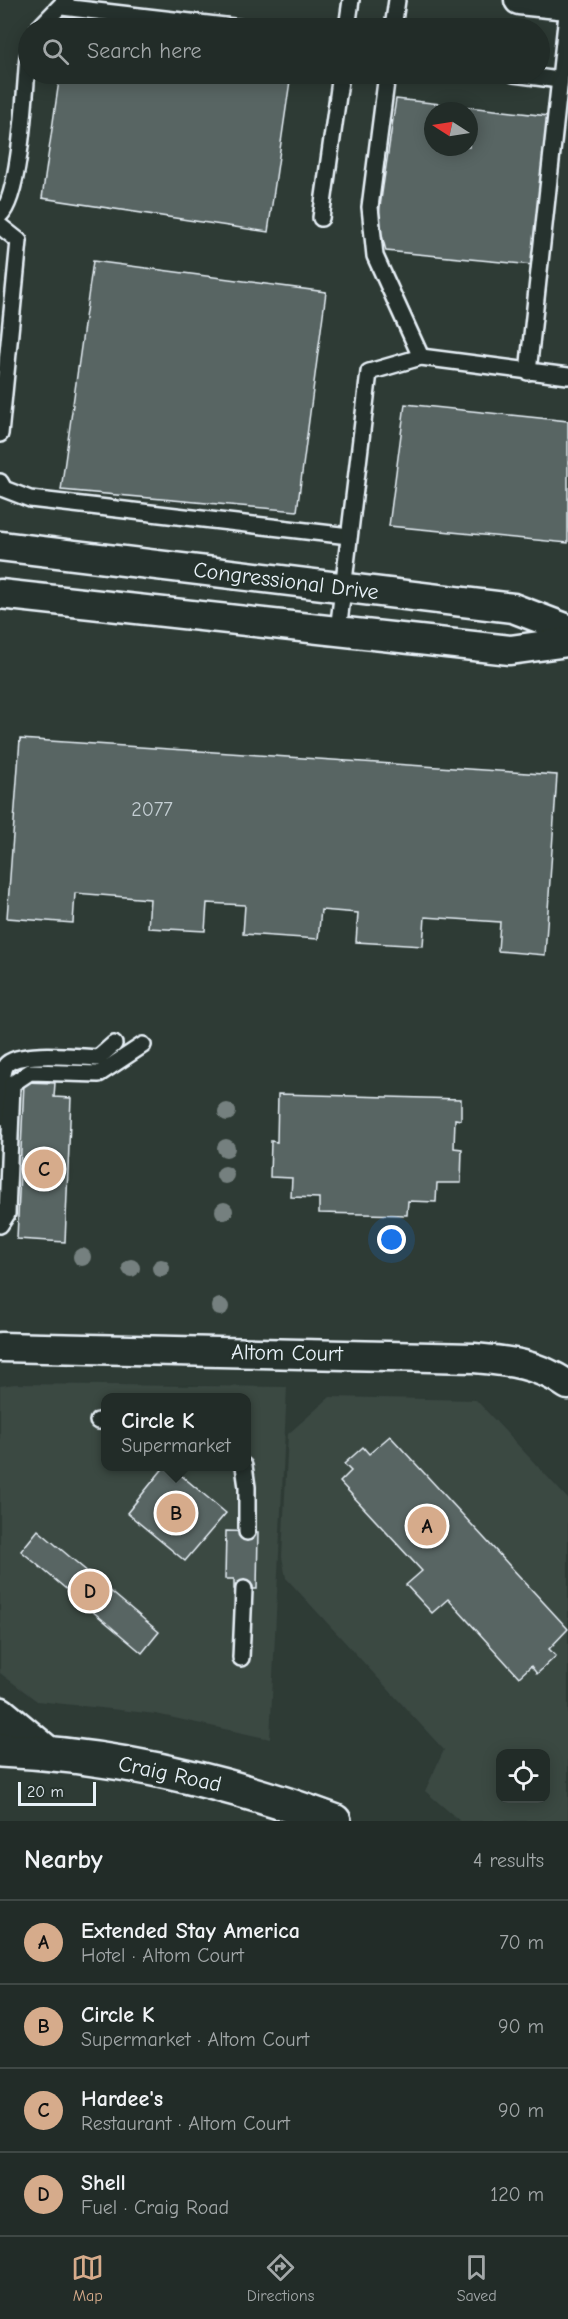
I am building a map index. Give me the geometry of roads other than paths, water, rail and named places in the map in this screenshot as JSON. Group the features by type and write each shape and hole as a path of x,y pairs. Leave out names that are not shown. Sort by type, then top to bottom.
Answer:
{"main road":[{"path":"0,1714 46,1752 0,1774"},
{"name":"Craig Road","path":"0,1750 46,1752 160,1769 217,1782 334,1821"}],"street":[{"path":"519,0 568,5"},
{"name":"Congressional Drive","path":"0,546 513,608 568,629"},
{"name":"Congressional Drive","path":"0,594 510,650 568,642"},
{"name":"Altom Court","path":"0,1347 474,1358 514,1361 540,1368 568,1385"}],"lane":[{"path":"348,18 351,0"},
{"path":"394,18 397,0"},
{"path":"49,18 64,3 171,18"},
{"path":"528,372 568,5"},
{"path":"550,79 559,80"},
{"path":"0,215 8,207 16,169 25,84"},
{"path":"321,218 340,84"},
{"path":"386,84 370,207 375,256 421,357"},
{"path":"0,226 19,241 0,434"},
{"path":"338,631 369,372 421,357 568,376"},
{"path":"0,482 4,489 30,499 349,536"},
{"path":"0,1117 2,1076 6,1065 20,1056 98,1058 114,1044"},
{"path":"0,1225 7,1214 12,1084 30,1072 99,1074 143,1045"},
{"path":"245,1471 247,1532"},
{"path":"241,1658 244,1589"}],"place":[{"name":"Hardee's","path":"44,1169"},
{"name":"Circle K","path":"176,1513"},
{"name":"Extended Stay America","path":"427,1526"},
{"name":"Shell","path":"90,1591"}]}
